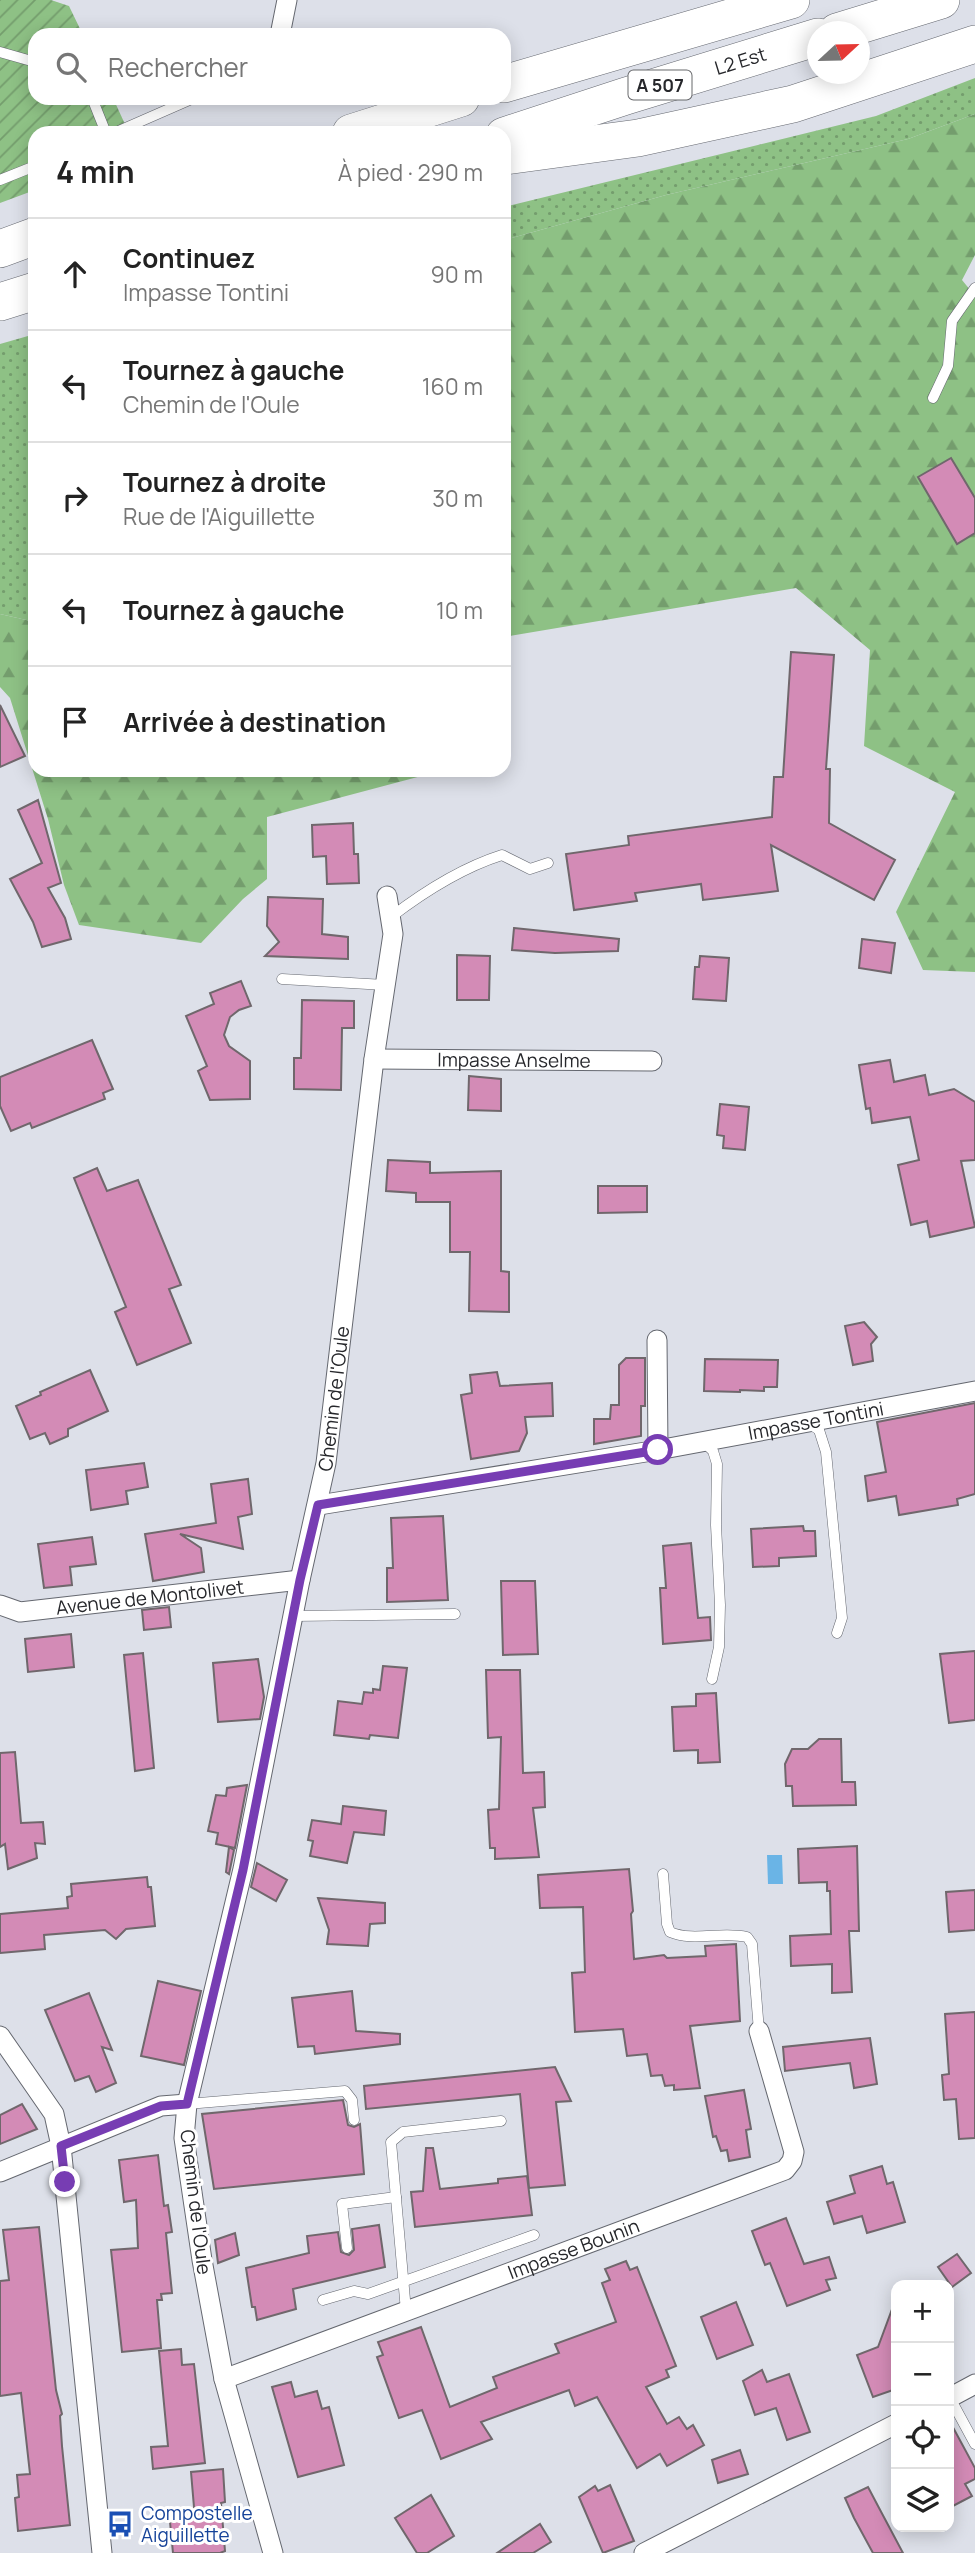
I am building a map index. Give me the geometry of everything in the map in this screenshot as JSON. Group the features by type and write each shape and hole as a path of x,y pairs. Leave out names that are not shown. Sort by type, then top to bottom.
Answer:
{"highway":[{"path":"519,80 701,0"},
{"name":"A 507","path":"519,80 791,0"},
{"path":"870,22 941,0"},
{"name":"L2 Est","path":"511,134 807,40"},
{"path":"511,155 638,138 793,104 975,44"},
{"path":"373,126 439,105"},
{"path":"0,249 28,239"},
{"path":"0,302 28,292"}],"street":[{"path":"281,28 287,0"},
{"name":"Chemin de l'Oule","path":"273,2553 224,2379 202,2260 184,2138 187,2104 243,1870 326,1463 374,1059 393,934 387,896"},
{"name":"Impasse Anselme","path":"374,1059 652,1061"},
{"path":"657,1340 658,1450"},
{"name":"Impasse Tontini","path":"318,1505 658,1450 975,1391"},
{"name":"Avenue de Montolivet","path":"0,1605 20,1612 300,1580"},
{"name":"Impasse Bounin","path":"224,2379 785,2170 792,2161 794,2152 759,2031"},
{"path":"0,2036 54,2114 61,2146 103,2553"},
{"path":"0,2172 161,2106 187,2104"},
{"path":"954,2395 975,2384"},
{"path":"644,2553 891,2427"}],"lane":[{"path":"0,52 28,60"},
{"path":"95,105 103,126"},
{"path":"130,126 178,105"},
{"path":"0,180 28,169"},
{"path":"933,398 948,366 952,321 975,289"},
{"path":"391,917 418,896 476,863 502,855 530,869 548,863"},
{"path":"282,979 386,985"},
{"path":"807,1422 819,1430 830,1478 842,1618 837,1633"},
{"path":"703,1441 713,1451 717,1464 716,1525 720,1605 719,1647 712,1679"},
{"path":"293,1615 455,1614"},
{"path":"663,1874 667,1924 670,1931 680,1936 734,1934 747,1937 752,1944 759,2031"},
{"path":"187,2104 345,2091 352,2100 354,2120"},
{"path":"406,2311 391,2142 403,2132 501,2121"},
{"path":"346,2248 342,2204 396,2197"},
{"path":"323,2300 354,2291 368,2294 534,2235"},
{"path":"954,2406 975,2444"}],"green space":[{"path":"0,0 51,0 69,6 80,28 28,28 28,105 116,105 126,126 28,126 28,193 0,203"},
{"path":"975,78 975,114 908,139 666,195 511,238 511,205 876,116"},
{"path":"975,114 975,255 962,280 975,296 975,972 923,970 896,912 955,792 864,746 870,650 796,588 511,636 511,238 666,195 908,139"},
{"path":"28,336 28,620 0,614 0,344"},
{"path":"0,614 28,620 28,755 10,698 0,687"},
{"path":"35,777 418,777 267,817 267,879 243,899 201,943 79,925 64,885"}],"water":[{"path":"767,1855 782,1855 783,1884 768,1884"}],"building":[{"path":"951,458 975,498 975,533 957,544 918,477"},
{"path":"791,652 834,655 826,769 830,769 829,823 895,860 874,900 771,845 778,891 703,900 701,884 635,893 637,901 574,910 566,854 629,845 628,836 772,817 774,777 783,777"},
{"path":"0,705 25,756 0,767"},
{"path":"38,800 61,883 48,888 65,918 71,939 42,947 33,922 10,879 42,863 18,810"},
{"path":"353,823 359,883 327,884 326,856 313,857 312,825"},
{"path":"268,897 323,899 322,934 348,937 348,959 265,956 279,942 267,926"},
{"path":"514,928 619,939 618,951 555,953 512,950"},
{"path":"862,939 895,943 891,973 859,968"},
{"path":"457,955 490,956 489,1000 457,1000"},
{"path":"700,956 729,958 726,1001 693,999 695,967 699,967"},
{"path":"241,981 251,1006 230,1017 224,1035 229,1046 250,1061 250,1099 210,1100 198,1071 207,1066 186,1016 214,1004 210,993"},
{"path":"302,1000 354,1001 354,1028 342,1028 341,1090 294,1089 294,1058 301,1058"},
{"path":"92,1040 113,1089 103,1093 105,1099 32,1128 30,1123 11,1131 0,1106 0,1077"},
{"path":"890,1060 894,1082 925,1075 929,1095 954,1089 975,1102 975,1160 961,1161 975,1227 930,1237 927,1221 911,1225 898,1165 919,1160 910,1117 872,1123 870,1108 866,1109 859,1065"},
{"path":"469,1076 501,1079 501,1111 468,1110"},
{"path":"720,1104 749,1107 745,1150 723,1148 724,1136 717,1135"},
{"path":"388,1160 430,1162 430,1173 501,1171 501,1271 509,1272 509,1312 469,1311 470,1252 450,1252 450,1202 416,1202 416,1193 386,1191"},
{"path":"97,1168 107,1191 138,1180 181,1285 169,1289 191,1343 137,1365 115,1312 126,1307 74,1178"},
{"path":"598,1186 647,1186 647,1212 598,1213"},
{"path":"864,1322 877,1337 871,1344 873,1361 853,1365 845,1326"},
{"path":"626,1358 645,1358 645,1406 641,1406 641,1436 594,1444 594,1419 610,1419 611,1405 619,1405 619,1365"},
{"path":"705,1359 778,1360 777,1387 764,1387 764,1391 704,1391"},
{"path":"90,1370 108,1411 68,1429 68,1436 50,1444 45,1433 30,1439 16,1406"},
{"path":"497,1372 500,1386 552,1383 553,1416 525,1417 527,1433 519,1451 471,1459 461,1395 472,1393 470,1375"},
{"path":"975,1403 975,1494 957,1499 958,1505 899,1515 896,1496 868,1501 865,1476 886,1472 877,1422"},
{"path":"144,1463 148,1487 126,1491 128,1504 91,1510 86,1470"},
{"path":"248,1479 252,1514 238,1517 243,1549 180,1534 201,1548 204,1572 153,1581 145,1534 216,1523 211,1484"},
{"path":"443,1516 448,1600 387,1602 387,1568 393,1568 391,1518"},
{"path":"803,1526 804,1531 815,1531 816,1556 779,1558 779,1566 753,1567 751,1529"},
{"path":"92,1537 96,1564 70,1567 72,1585 44,1588 38,1544"},
{"path":"691,1543 698,1618 710,1617 711,1640 663,1644 660,1588 666,1588 663,1546"},
{"path":"501,1581 535,1581 538,1654 503,1655"},
{"path":"169,1607 171,1627 144,1630 142,1610"},
{"path":"71,1634 74,1667 28,1672 25,1639"},
{"path":"975,1651 975,1720 949,1723 940,1654"},
{"path":"143,1653 154,1768 135,1771 124,1655"},
{"path":"258,1659 264,1697 260,1719 218,1722 213,1663"},
{"path":"383,1666 407,1668 398,1738 370,1735 369,1739 334,1735 338,1701 362,1704 364,1692 373,1693 373,1689 380,1690"},
{"path":"486,1670 520,1670 523,1773 544,1772 545,1807 533,1808 539,1857 495,1859 495,1848 490,1848 488,1810 499,1809 501,1737 488,1738"},
{"path":"716,1693 720,1762 698,1763 698,1750 674,1751 672,1707 696,1706 696,1694"},
{"path":"819,1739 841,1739 842,1782 855,1782 856,1805 793,1806 792,1786 786,1786 785,1764 792,1749 808,1749"},
{"path":"15,1752 21,1823 43,1822 45,1844 35,1843 37,1858 8,1869 5,1844 0,1847 0,1753"},
{"path":"247,1785 235,1848 216,1844 218,1833 208,1831 216,1795 226,1796 227,1788"},
{"path":"343,1806 386,1811 384,1835 354,1832 347,1863 310,1856 313,1841 308,1840 312,1820 341,1824"},
{"path":"857,1846 859,1931 849,1931 852,1992 832,1993 832,1964 791,1966 790,1936 831,1934 830,1891 827,1891 827,1882 799,1883 798,1849"},
{"path":"229,1847 234,1850 229,1874 226,1872"},
{"path":"257,1863 287,1880 276,1901 251,1887"},
{"path":"629,1869 634,1959 664,1955 667,1958 706,1956 705,1946 736,1944 740,2021 690,2026 700,2088 674,2090 674,2085 665,2086 662,2075 651,2076 647,2054 627,2056 623,2029 575,2032 572,1973 585,1972 583,1907 540,1908 538,1875"},
{"path":"147,1877 148,1887 151,1887 155,1926 126,1929 116,1939 105,1930 44,1935 45,1949 0,1953 0,1914 68,1908 67,1897 72,1896 71,1884"},
{"path":"975,1890 975,1930 949,1932 946,1892"},
{"path":"318,1898 385,1903 385,1923 370,1924 368,1946 327,1944 329,1930"},
{"path":"158,1981 201,1991 184,2065 141,2056"},
{"path":"352,1991 356,2031 400,2034 400,2044 315,2054 314,2046 298,2047 292,1998"},
{"path":"89,1993 112,2050 102,2047 116,2083 96,2092 89,2076 75,2081 45,2010"},
{"path":"975,2012 975,2138 959,2139 956,2099 944,2100 942,2075 949,2074 945,2014"},
{"path":"870,2038 877,2084 854,2088 850,2063 785,2071 783,2047"},
{"path":"555,2067 571,2101 556,2102 565,2185 529,2188 520,2094 366,2109 364,2086"},
{"path":"744,2090 751,2129 746,2130 750,2157 729,2161 727,2150 721,2151 716,2136 713,2137 705,2096"},
{"path":"343,2100 348,2125 354,2127 360,2124 364,2174 214,2189 202,2114"},
{"path":"22,2104 37,2129 0,2144 0,2115"},
{"path":"426,2148 433,2148 440,2189 498,2183 498,2179 527,2176 532,2215 415,2227 411,2192 423,2191"},
{"path":"158,2155 164,2206 168,2205 172,2232 166,2233 172,2293 161,2294 162,2300 157,2300 161,2348 122,2352 111,2250 138,2248 136,2200 124,2202 119,2160"},
{"path":"882,2166 887,2184 893,2182 905,2222 867,2233 862,2216 834,2224 827,2202 855,2193 850,2176"},
{"path":"786,2218 804,2264 829,2257 836,2278 826,2280 830,2290 787,2306 770,2263 765,2265 752,2231"},
{"path":"379,2225 385,2267 293,2289 296,2309 257,2320 255,2307 252,2307 246,2268 309,2253 307,2236 338,2232 341,2252 349,2255 354,2250 352,2229"},
{"path":"39,2227 56,2390 62,2414 62,2446 70,2525 18,2531 15,2498 19,2497 17,2475 30,2474 21,2393 0,2396 0,2281 9,2280 3,2230"},
{"path":"235,2233 239,2255 218,2263 215,2240"},
{"path":"957,2254 971,2273 954,2286 954,2280 947,2280 938,2267"},
{"path":"626,2261 630,2270 637,2267 676,2366 666,2370 669,2377 646,2387 667,2424 679,2417 687,2429 693,2425 704,2445 667,2466 660,2454 637,2468 597,2397 575,2406 569,2390 481,2422 492,2439 441,2459 422,2410 399,2418 377,2357 383,2355 378,2342 421,2327 450,2407 497,2388 493,2377 559,2353 555,2344 616,2322 602,2283 610,2280 605,2269"},
{"path":"736,2302 753,2345 717,2359 701,2317"},
{"path":"891,2312 891,2391 873,2397 857,2355 878,2347"},
{"path":"181,2349 182,2365 194,2364 205,2463 153,2469 151,2447 168,2446 159,2351"},
{"path":"762,2370 767,2382 789,2374 810,2432 787,2440 776,2408 755,2415 743,2381"},
{"path":"291,2382 295,2397 317,2391 322,2409 329,2407 344,2465 298,2477 272,2387"},
{"path":"954,2429 975,2468 975,2479 965,2484 972,2496 954,2505"},
{"path":"740,2450 748,2474 718,2483 712,2460"},
{"path":"223,2469 225,2502 221,2503 225,2551 173,2553 170,2522 195,2519 191,2472"},
{"path":"610,2485 634,2541 603,2553 579,2497 595,2486 598,2491"},
{"path":"868,2487 903,2553 873,2553 845,2498"},
{"path":"431,2495 454,2536 427,2553 417,2553 395,2518"},
{"path":"540,2524 551,2542 533,2553 497,2553"}],"place":[{"name":"Compostelle Aiguillette","path":"120,2524"}],"route":[{"path":"65,2182 61,2146 161,2106 187,2104 243,1870 300,1580 318,1505 658,1450"}]}
